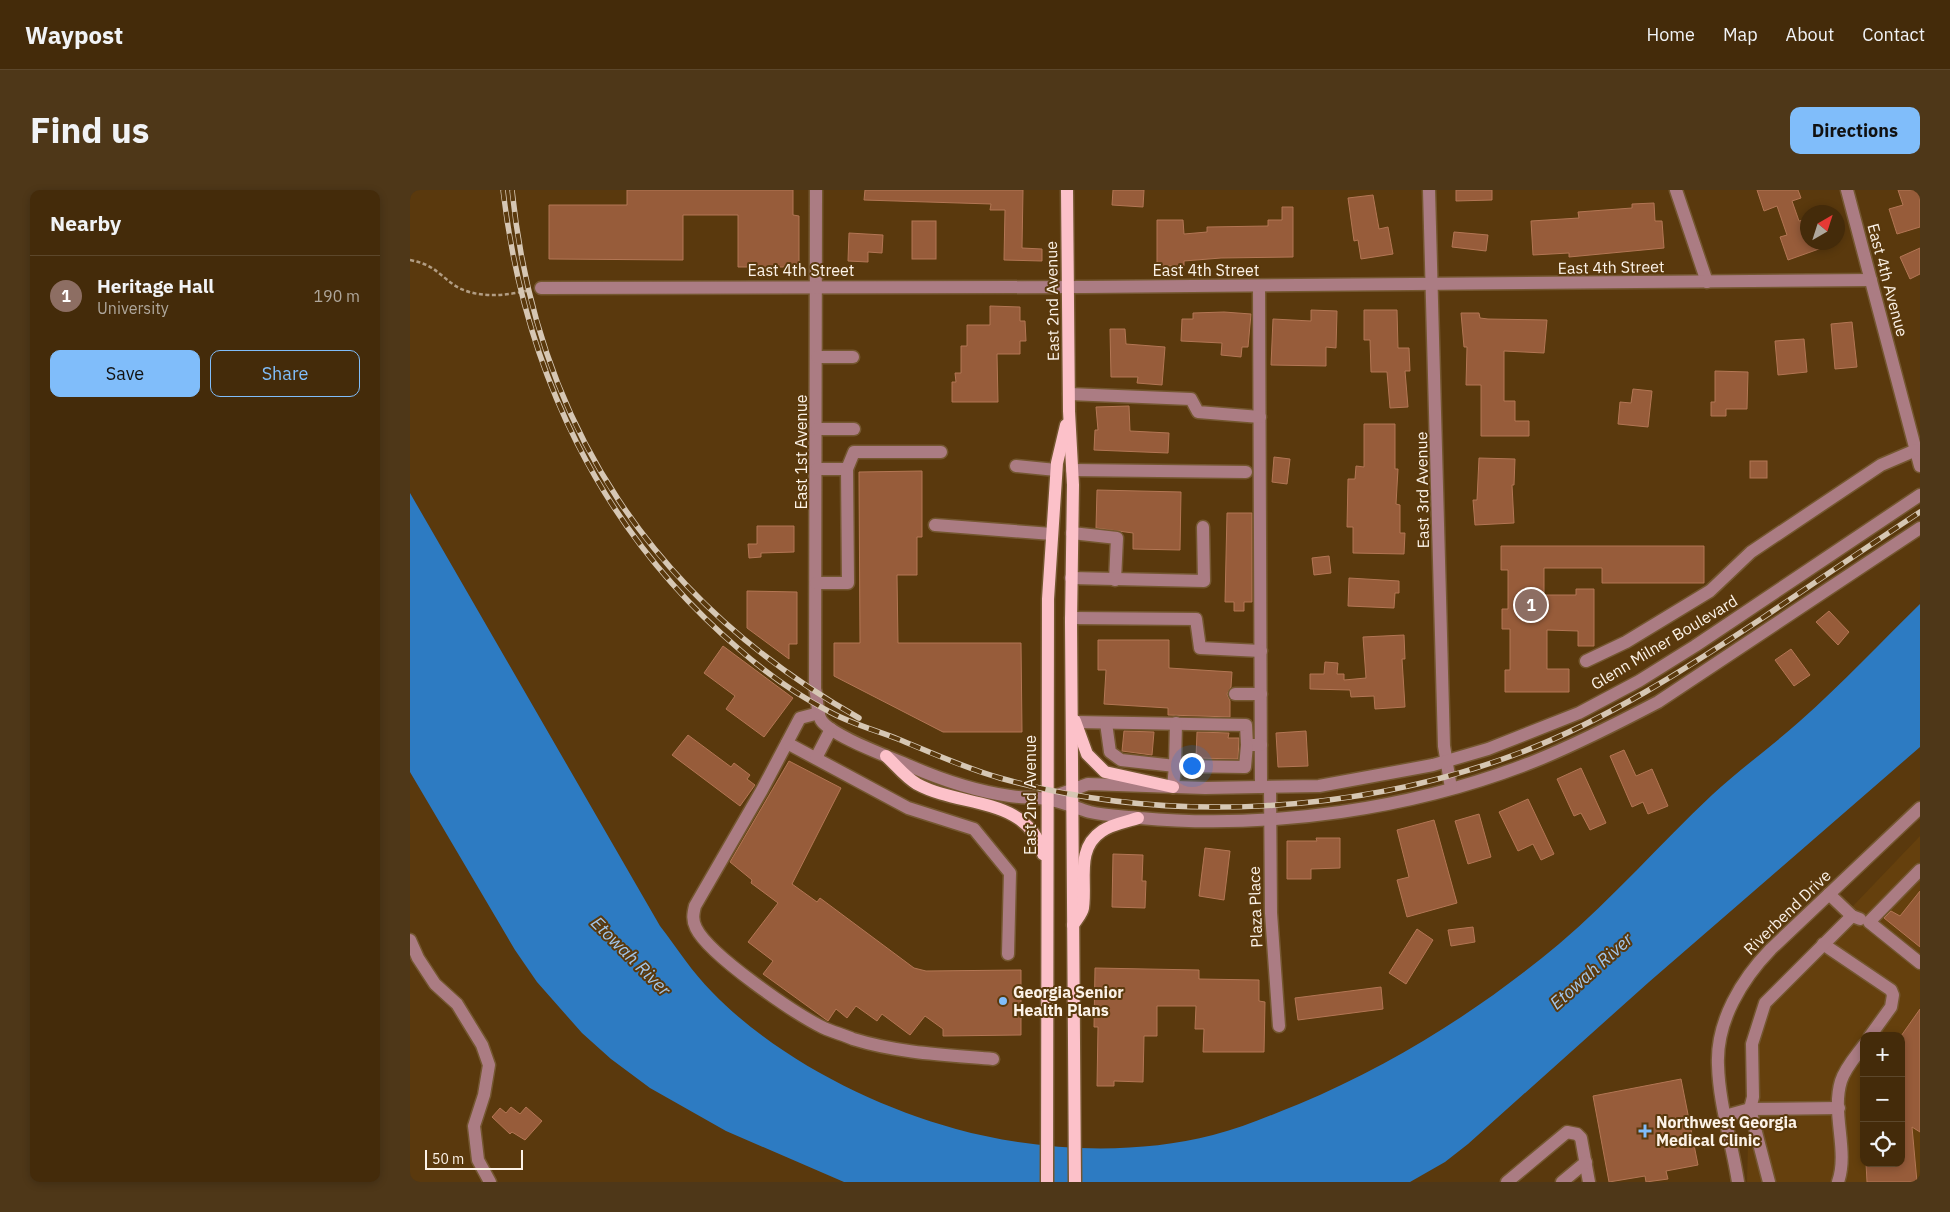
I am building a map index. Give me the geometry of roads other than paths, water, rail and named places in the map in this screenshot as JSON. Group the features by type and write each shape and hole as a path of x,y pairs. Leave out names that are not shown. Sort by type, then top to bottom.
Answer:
{"main road":[{"name":"East 2nd Avenue","path":"1067,190 1069,411 1072,470 1071,618 1074,717 1072,806 1075,1182"},
{"name":"East 2nd Avenue","path":"1047,1182 1046,867 1048,599 1056,470 1069,411"},
{"path":"1074,717 1087,754 1104,772 1173,787"},
{"path":"886,756 917,784 970,803 1007,810 1015,814 1039,840 1046,867"},
{"path":"1073,925 1082,910 1085,855 1088,844 1100,832 1109,827 1138,818"}],"street":[{"name":"East 1st Avenue","path":"816,190 817,468 815,688 819,714"},
{"name":"East 3rd Avenue","path":"1429,190 1444,746 1451,788"},
{"path":"1676,190 1707,282"},
{"name":"East 4th Avenue","path":"1847,190 1920,466"},
{"name":"East 4th Street","path":"541,288 1259,286 1870,280"},
{"name":"Plaza Place","path":"1259,286 1261,745 1269,819 1270,913 1279,1026"},
{"path":"817,357 853,357"},
{"path":"1069,394 1191,399 1198,412 1260,417"},
{"path":"817,429 854,429"},
{"path":"1586,661 1626,642 1710,591 1751,552 1881,465 1916,450"},
{"path":"816,583 848,583 848,468 854,452 941,452"},
{"path":"1016,466 1056,470"},
{"path":"817,468 848,468"},
{"path":"1072,470 1246,472"},
{"name":"Glenn Milner Boulevard","path":"1047,799 1088,784 1173,787 1319,786 1368,778 1447,761 1535,731 1579,713 1639,681 1695,646 1920,495"},
{"path":"935,525 1052,534"},
{"path":"1071,578 1204,581 1203,527"},
{"name":"Glenn Milner Boulevard","path":"819,714 823,722 831,729 886,756 972,789 1013,797 1047,799 1092,812 1138,818 1202,822 1269,819 1354,809 1451,788 1534,761 1594,735 1658,702 1920,528"},
{"path":"1072,533 1117,538 1115,580"},
{"path":"1071,618 1196,619 1200,648 1261,651"},
{"path":"1235,694 1261,694"},
{"path":"819,714 800,718 695,906 692,916 695,927 705,942 721,958 795,1011 825,1028 855,1039 922,1053 993,1059"},
{"path":"1074,717 1106,723 1246,725 1245,767 1175,766 1121,760 1110,752 1106,723"},
{"path":"1173,787 1176,723"},
{"path":"816,758 831,729"},
{"path":"787,743 908,808 974,829 1010,873 1008,954"},
{"path":"1247,745 1261,745"},
{"name":"Riverbend Drive","path":"1738,1182 1725,1116 1718,1063 1723,1028 1737,992 1752,968 1920,808"},
{"path":"1869,922 1920,870"},
{"path":"1829,894 1852,916 1869,922 1920,963"},
{"path":"1769,1182 1750,1109 1753,1097 1752,1044 1765,1003 1852,916"},
{"path":"410,940 418,958 434,984 457,1004 482,1045 487,1058 489,1065 484,1095 474,1126 478,1160 490,1182"},
{"path":"1823,944 1891,990 1893,994 1890,1006 1873,1032"},
{"path":"1838,1182 1842,1171 1839,1108 1840,1082 1860,1051"},
{"path":"1725,1116 1750,1109 1839,1108"},
{"path":"1507,1182 1567,1132 1577,1134 1581,1138 1589,1182"},
{"path":"1562,1182 1586,1162"}],"water":[{"name":"Etowah River","path":"410,493 660,926 691,968 712,992 737,1016 794,1058 857,1092 923,1119 956,1129 1019,1142 1051,1146 1117,1148 1182,1142 1213,1135 1235,1129 1299,1104 1369,1071 1435,1034 1498,991 1559,944 1617,890 1712,795 1816,707 1920,604 1920,747 1649,982 1468,1144 1445,1162 1410,1182 844,1182 726,1131 650,1088 611,1059 582,1033 537,982 515,950 410,772"}],"railway":[{"path":"503,190 513,257 529,321 550,383 577,443 609,500 647,553 690,603 761,667 783,684 818,706 855,723 974,770 1064,793 1130,802 1196,807 1263,806 1330,800 1395,789 1460,773 1554,739 1645,692 1732,638 1920,512"},
{"path":"512,190 525,275 548,355 578,430 618,499 665,562 722,620 786,672 859,718"}],"place":[{"name":"Heritage Hall","path":"1531,605"},
{"name":"Georgia Senior Health Plans","path":"1003,1001"},
{"name":"Northwest Georgia Medical Clinic","path":"1645,1131"}]}
